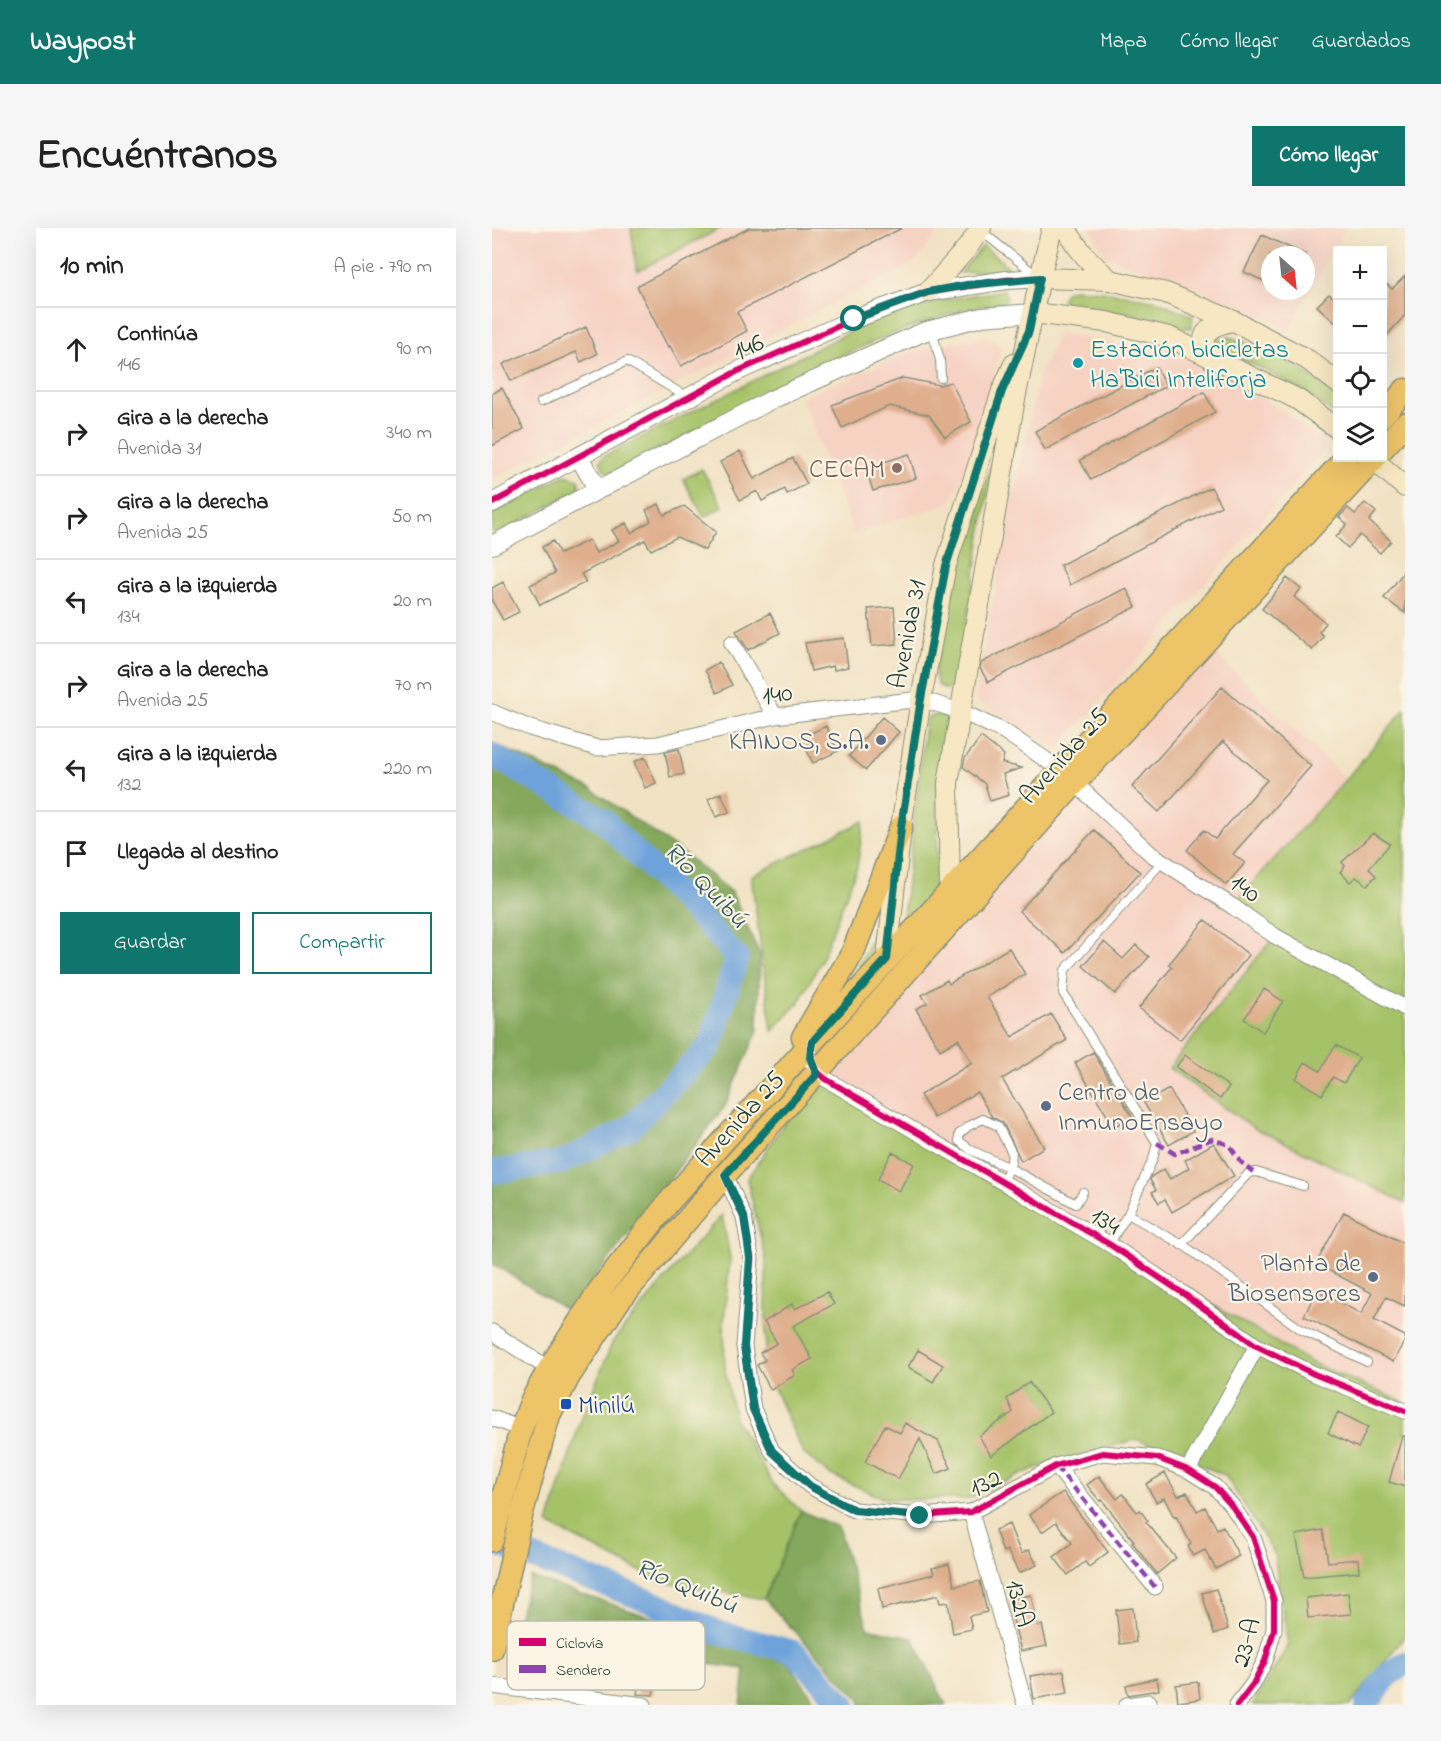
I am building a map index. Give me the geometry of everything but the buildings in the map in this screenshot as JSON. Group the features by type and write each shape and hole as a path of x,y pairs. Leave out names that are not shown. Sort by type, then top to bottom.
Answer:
{"main road":[{"name":"Avenida 31","path":"950,893 948,783 1031,322 1052,228"},
{"path":"1066,228 1086,260 1110,280"},
{"path":"928,292 967,248 980,229"},
{"name":"146","path":"1040,278 1110,280 1166,293 1234,321 1308,360 1333,379"},
{"path":"1211,358 1204,344 1209,331 1216,325 1234,321"},
{"name":"Avenida 31","path":"887,959 901,827 921,699 946,566 1002,391 1031,322"},
{"path":"1031,322 1106,322 1169,337 1298,399 1333,425"},
{"name":"Avenida 25","path":"1387,438 1395,425 1405,390"},
{"name":"Avenida 25","path":"492,1540 511,1513 549,1415 569,1376 618,1302 725,1175 942,933 1068,777 1343,462"},
{"name":"Avenida 25","path":"492,1649 506,1579 521,1429 531,1400 601,1288 668,1203 887,959 950,893 1068,777 1370,462"},
{"path":"1382,462 1405,487"},
{"path":"742,1122 806,1033 853,952 901,827"},
{"path":"942,933 950,893"}],"street":[{"name":"146","path":"492,503 736,372 854,319 928,292 987,282 1040,278"},
{"path":"492,545 771,400 932,330 982,317 1031,322"},
{"path":"579,457 597,489"},
{"path":"732,643 775,716"},
{"name":"140","path":"492,712 530,728 597,748 658,744 775,716 921,699 962,712 1005,732 1068,777 1162,862 1275,936 1405,1008"},
{"path":"812,1042 810,1058 817,1074"},
{"name":"134","path":"817,1074 1109,1244 1257,1346 1314,1374 1405,1411"},
{"name":"132","path":"725,1175 744,1217 750,1258 744,1346 753,1409 772,1451 810,1486 854,1510 920,1516 971,1512 1056,1466 1103,1453 1157,1458 1188,1470"},
{"path":"492,1332 549,1369"},
{"path":"1188,1470 1257,1346"},
{"path":"492,1418 521,1429"},
{"path":"1056,1466 1155,1587"},
{"name":"23-A","path":"1188,1470 1215,1487 1232,1506 1253,1537 1274,1601 1274,1630 1265,1660 1253,1684 1237,1705"},
{"name":"132A","path":"971,1512 1025,1705"},
{"path":"492,1686 507,1688"},
{"path":"524,1690 644,1705"},
{"path":"1127,1705 1149,1702"}],"lane":[{"path":"980,229 1040,278"},
{"path":"932,330 940,360 941,378"},
{"path":"541,402 627,360 688,398"},
{"path":"1109,1244 1128,1214 1153,1159 1157,1143 1063,993 1065,970 1162,862"},
{"path":"1001,1182 1010,1167 1012,1153 998,1126 983,1119 959,1134 959,1141 971,1150 1010,1167 1076,1204 1083,1192"},
{"path":"1181,1245 1249,1173 1256,1172 1303,1186"},
{"path":"1128,1214 1181,1245 1302,1330 1367,1362"}],"shaded area":[{"path":"492,228 941,228 916,261 492,479"},
{"path":"1090,228 1345,228 1315,282 1315,246 1261,246 1261,300 1305,300 1288,330 1248,308 1105,255"},
{"path":"1059,333 1179,354 1246,386 1296,421 1327,447 1058,749 975,699 1003,546 1040,372"},
{"name":"CECAM","path":"986,337 1001,347 980,434 951,502 854,534 801,397 915,350"},
{"name":"Centro de InmunoEnsayo","path":"1204,643 1346,779 1232,906 1275,936 1257,1130 1405,1203 1405,1403 1310,1362 817,1074"}],"green space":[{"path":"631,228 721,228 637,271"},
{"path":"983,246 1012,270 960,273"},
{"path":"1073,289 1103,291 1157,301 1193,316 1191,328 1179,329 1129,313 1066,307 1062,299 1065,292"},
{"path":"1004,290 1007,299 1005,302 940,317 848,353 615,472 609,473 604,470 600,461 604,456 873,320 937,301"},
{"path":"1229,337 1244,342 1299,369 1333,392 1333,414 1308,394 1265,370 1218,349 1217,340"},
{"path":"994,456 957,682 952,689 944,689 937,684 935,670 957,564"},
{"path":"702,469 723,507 704,517 683,479"},
{"path":"565,475 579,479 579,487 574,493 492,536 492,514"},
{"path":"1405,709 1405,1203 1257,1130 1169,1068 1274,937 1232,906 1346,779"},
{"path":"938,715 947,717 949,726 938,782 937,887 902,925 925,725 928,717"},
{"path":"492,743 591,789 682,852 732,893 760,955 758,1030 725,1106 569,1312 492,1263"},
{"path":"864,821 857,867 822,959 799,1002 772,1031 751,876"},
{"path":"883,904 877,951 834,1003 865,953"},
{"path":"817,1074 1310,1362 1405,1403 1405,1636 1350,1705 1252,1705 1288,1646 1274,1553 1225,1475 1136,1439 1033,1469 968,1499 885,1499 829,1474 803,1453 766,1370 766,1260 747,1179"},
{"path":"722,1215 730,1258 724,1321 725,1370 735,1419 773,1484 801,1511 764,1599 661,1582 548,1524 580,1422 613,1341"},
{"path":"801,1511 838,1527 868,1628 913,1638 946,1705 861,1705 860,1700 764,1599"},
{"path":"530,1577 662,1621 517,1621"},
{"path":"705,1635 788,1663 818,1705 741,1705 745,1669 705,1664"}],"waterway":[{"name":"Río Quibú","path":"492,755 603,820 694,911 737,958 710,1046 629,1129 563,1162 492,1172"},
{"name":"Río Quibú","path":"494,1543 654,1603 693,1621"},
{"name":"Río Quibú","path":"705,1626 717,1632 794,1652 844,1705"},
{"name":"Río Quibú","path":"1366,1705 1388,1675 1405,1663"}],"marked path":[{"path":"1157,1143 1175,1154 1212,1139 1229,1145 1241,1162 1253,1172"},
{"path":"1056,1466 1155,1587"}],"cycle path":[{"path":"492,503 736,372 854,319 928,292 1007,280 1040,278"},
{"path":"812,1042 813,1065 818,1073 829,1081 1109,1244 1257,1346 1314,1374 1405,1411"},
{"path":"725,1175 744,1217 751,1258 744,1346 753,1409 772,1451 810,1486 854,1510 920,1516 971,1512 1056,1466 1103,1453 1157,1458 1188,1470 1215,1487 1232,1506 1253,1537 1274,1601 1274,1630 1265,1661 1253,1684 1237,1705"}],"place":[{"name":"Estación bicicletas Ha'Bici Inteliforja","path":"1078,363"},
{"name":"CECAM","path":"897,468"},
{"name":"KAINOS, S.A.","path":"881,740"},
{"name":"Centro de InmunoEnsayo","path":"1046,1106"},
{"name":"Planta de Biosensores","path":"1373,1277"},
{"name":"Minilú","path":"566,1404"}],"route":[{"path":"854,319 928,292 967,285 1040,278 1029,331 1002,391 946,566 921,699 901,827 887,959 812,1042 810,1058 817,1074 725,1175 744,1217 750,1258 744,1346 753,1409 772,1451 810,1486 854,1510 920,1516"}]}
